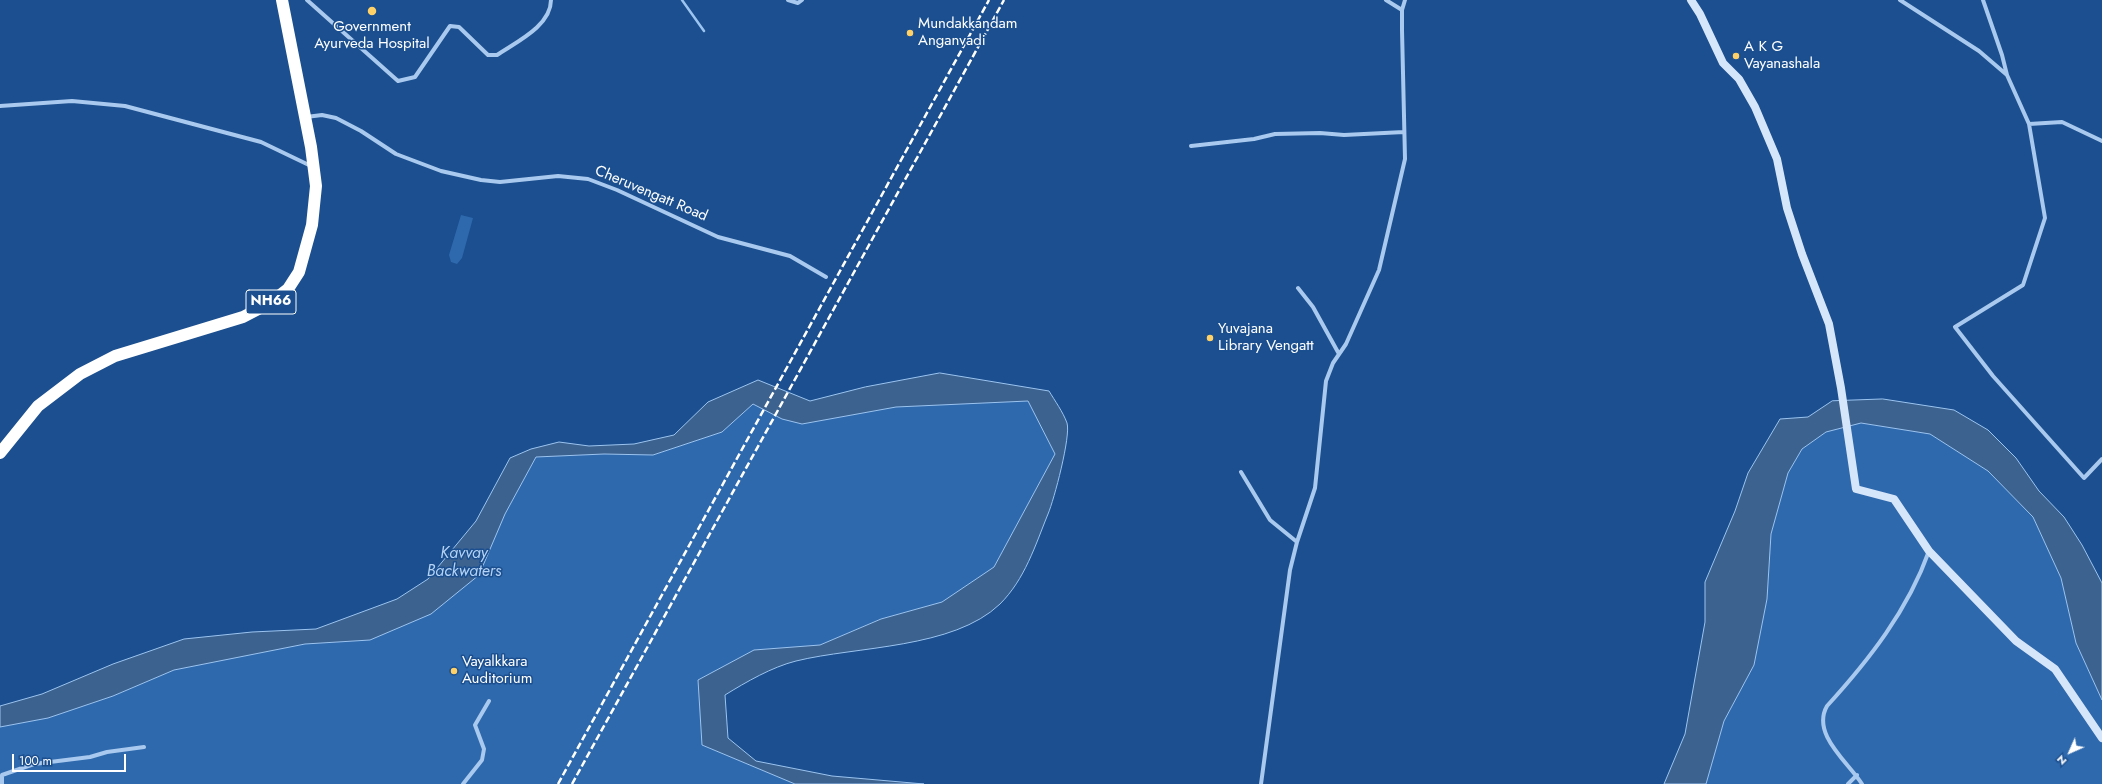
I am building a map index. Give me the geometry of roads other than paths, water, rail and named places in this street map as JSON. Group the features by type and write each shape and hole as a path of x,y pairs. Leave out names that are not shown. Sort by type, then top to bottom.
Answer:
{"highway":[{"name":"NH66","path":"0,453 38,406 80,374 115,356 243,317 270,303 288,289 299,272 312,224 316,186 315,168 282,0"}],"street":[{"path":"307,0 398,81 415,77 450,26 459,27 488,55 497,55 542,23 551,6 551,0"},
{"path":"788,0 798,3 802,0"},
{"path":"1386,0 1402,10"},
{"path":"1261,784 1290,570 1296,542 1315,488 1326,382 1333,363 1346,344 1379,270 1405,159 1402,10 1405,0"},
{"path":"1691,0 1700,14 1723,63 1739,79 1755,107 1776,159 1789,215 1802,254 1829,324 1841,388 1856,489 1894,499 1929,551 2016,641 2056,669 2102,738"},
{"path":"1900,0 1979,51 2007,75"},
{"path":"1983,0 2002,55 2007,75 2029,124 2045,218 2023,285 1955,326 1993,376 2084,478 2102,460"},
{"path":"0,106 72,101 125,106 261,142 315,168"},
{"name":"Cheruvengatt Road","path":"304,118 322,115 336,118 361,131 396,154 441,171 467,177 500,182 558,176 588,179 617,190 718,237 790,256 826,277"},
{"path":"2029,124 2062,122 2102,141"},
{"path":"1190,146 1254,139 1275,134 1320,133 1344,135 1404,132"},
{"path":"1298,288 1312,307 1339,354"},
{"path":"1241,472 1270,520 1296,542"},
{"path":"1862,784 1857,775 1827,738 1822,722 1822,714 1827,706 1870,657 1915,587 1929,551"},
{"path":"463,784 482,760 484,749 475,725 489,701"},
{"path":"2,784 2,775 34,764 90,757 107,752 144,747"},
{"path":"1848,784 1857,775"}],"water":[{"name":"Kavvay Backwaters","path":"940,373 1049,391 1067,423 1067,441 1051,507 1039,538 1023,573 1016,584 1000,604 980,619 957,630 931,638 903,644 796,661 750,680 725,695 728,738 756,761 832,776 924,784 795,784 702,745 698,680 754,650 820,645 881,619 942,602 994,567 1055,454 1028,401 896,407 802,424 782,419 753,404 722,432 653,455 604,454 536,457 505,514 479,575 431,614 370,640 305,644 174,670 113,696 48,718 0,727 0,706 42,694 113,664 184,639 252,632 316,629 397,599 428,579 476,521 510,458 531,449 559,442 589,446 634,444 674,435 708,402 758,380 810,401 865,387"},
{"path":"1883,399 1954,410 1988,430 2016,458 2039,491 2064,517 2082,545 2102,583 2102,700 2076,643 2061,578 2033,517 1988,471 1930,434 1861,423 1826,432 1802,449 1788,473 1771,534 1767,599 1754,665 1724,721 1706,784 1664,784 1685,734 1705,622 1705,582 1735,511 1748,473 1780,419 1808,417 1832,401"}],"waterway":[{"path":"682,0 704,31"}],"railway":[{"path":"558,784 989,0"},
{"path":"572,784 1004,0"}],"place":[{"name":"Government Ayurveda Hospital","path":"372,11"},
{"name":"Mundakkandam Anganvadi","path":"910,33"},
{"name":"A K G Vayanashala","path":"1736,56"},
{"name":"Yuvajana Library Vengatt","path":"1210,338"},
{"name":"Vayalkkara Auditorium","path":"454,671"}]}
